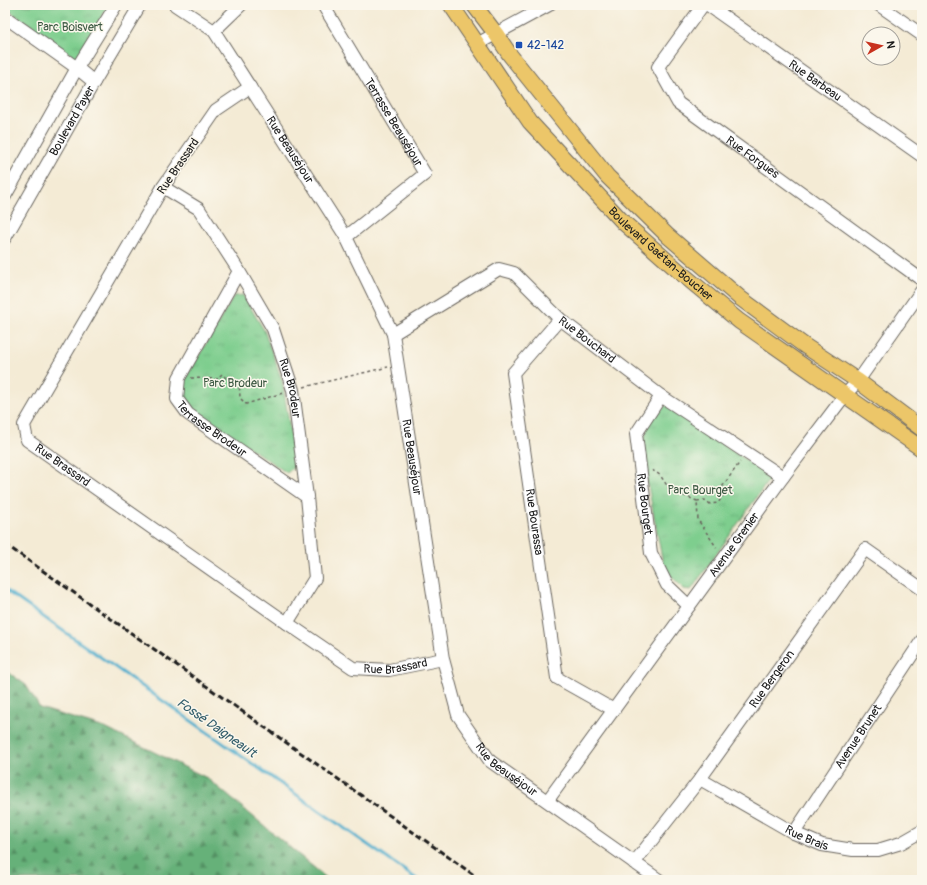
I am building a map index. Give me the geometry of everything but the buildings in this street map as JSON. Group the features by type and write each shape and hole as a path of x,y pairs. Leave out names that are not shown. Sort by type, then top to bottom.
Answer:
{"main road":[{"name":"Boulevard Gaétan-Boucher","path":"451,5 530,122 623,222 739,321 922,449"},
{"name":"Boulevard Gaétan-Boucher","path":"474,5 510,55 607,176 668,236 740,298 805,346 858,381 922,429"}],"street":[{"name":"Boulevard Payer","path":"5,196 77,68 116,5"},
{"name":"Boulevard Payer","path":"5,238 140,5"},
{"name":"Rue Beauséjour","path":"175,5 214,31 346,237 392,334 443,659 458,715 490,761 548,800 659,880"},
{"path":"214,31 242,5"},
{"name":"Terrasse Beauséjour","path":"323,5 425,174 346,237"},
{"path":"477,44 549,5"},
{"name":"Rue Forgues","path":"703,5 658,67 678,103 922,280"},
{"name":"Rue Barbeau","path":"708,5 922,156"},
{"path":"879,5 922,35"},
{"path":"5,17 77,68 94,82"},
{"name":"Rue Brassard","path":"250,88 216,110 163,187 24,425 27,440 353,668 389,670 443,659"},
{"name":"Rue Brodeur","path":"163,187 200,209 239,271 272,329 293,390 307,497 315,578 287,623"},
{"name":"Rue Bouchard","path":"392,334 499,269 514,273 560,319 661,396 783,477"},
{"name":"Terrasse Brodeur","path":"239,271 179,378 177,399 188,414 307,497"},
{"name":"Avenue Grenier","path":"548,800 783,477 845,395 858,381 922,290"},
{"name":"Rue Bourassa","path":"560,319 513,373 557,678 614,710"},
{"name":"Rue Bourget","path":"661,396 636,434 639,469 651,552 667,585 689,606"},
{"name":"Rue Bergeron","path":"634,863 700,779 865,549 922,589"},
{"name":"Avenue Brunet","path":"794,833 922,640"},
{"name":"Rue Brais","path":"700,779 794,833 822,845 853,850 878,850 901,843 922,831"}],"path":[{"path":"179,378 217,379 222,374 228,380 239,380 240,398 246,404 293,390 397,365"},
{"path":"639,469 654,470 660,475 670,490 697,501 705,500 710,504 718,503 722,496 720,490 746,453"},
{"path":"697,501 698,520 724,557"}],"green space":[{"name":"Parc Boisvert","path":"5,5 109,5 77,59 5,8"},
{"name":"Parc Brodeur","path":"243,295 264,330 282,380 296,465 287,473 185,404 181,386 234,296"},
{"name":"Parc Bourget","path":"666,405 771,477 691,590 684,589 664,569 642,446 649,422"},
{"path":"5,670 26,685 40,708 105,728 207,778 329,880 5,880"}],"waterway":[{"name":"Fossé Daigneault","path":"5,590 418,880"}],"railway":[{"path":"5,544 481,880"}],"place":[{"name":"42-142","path":"519,45"}]}
